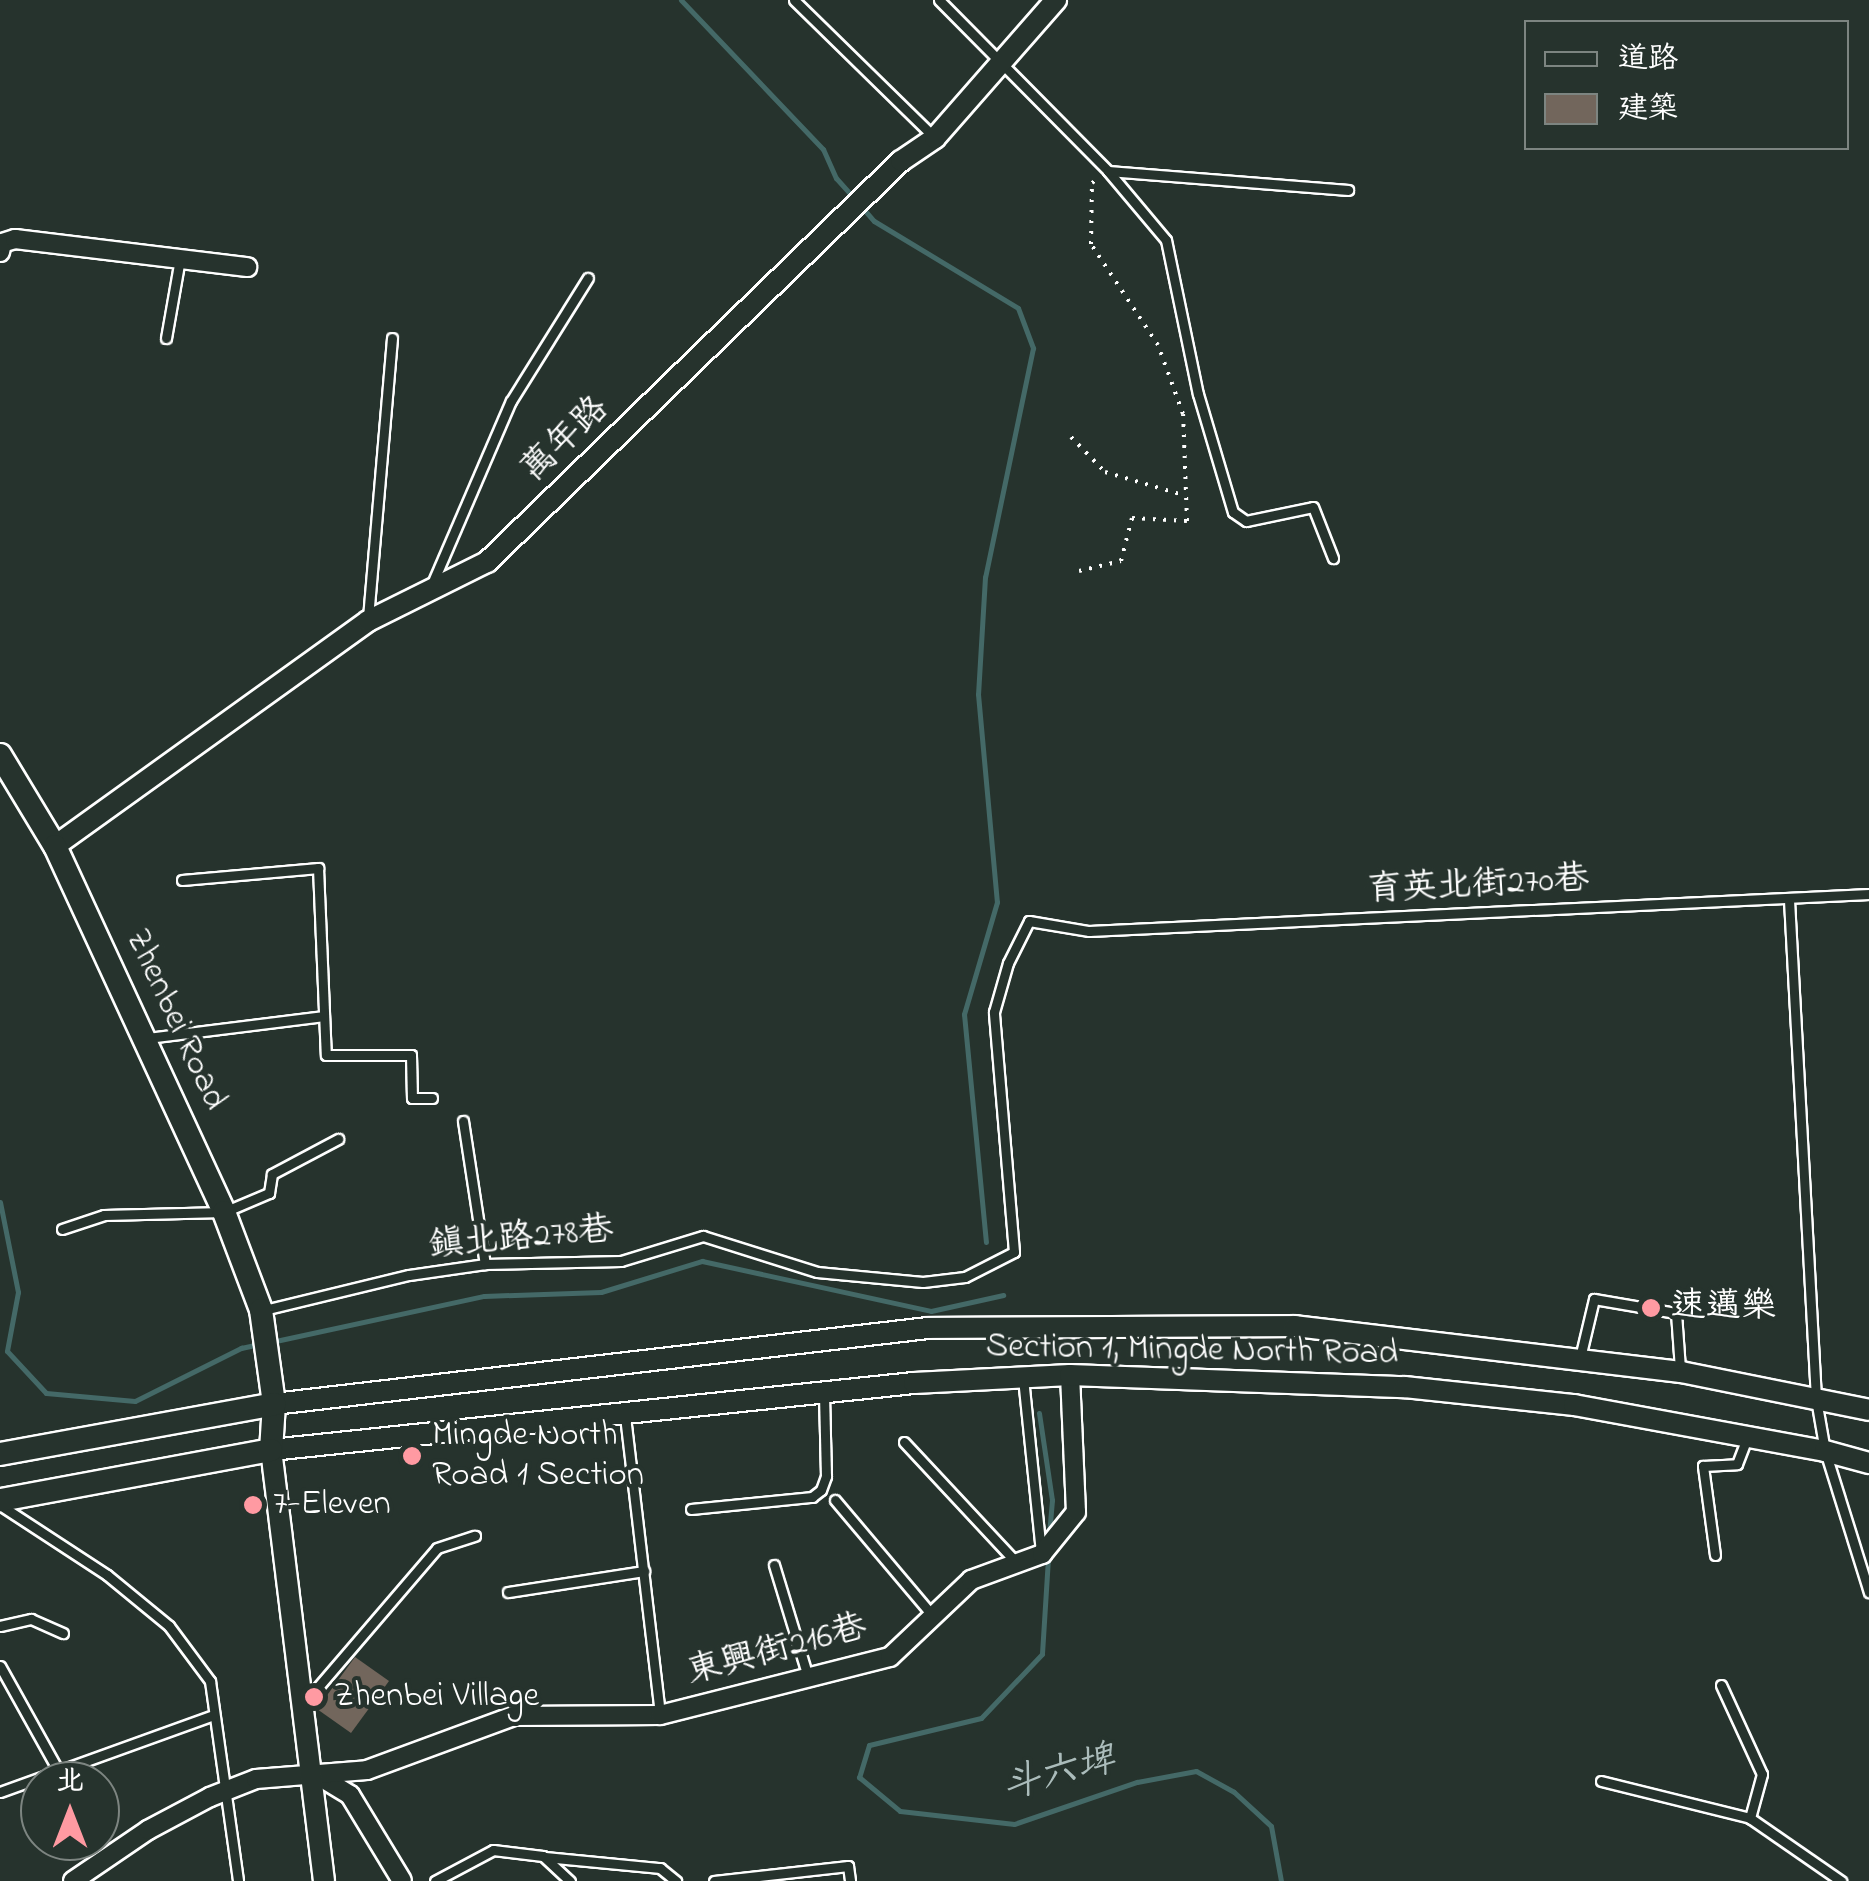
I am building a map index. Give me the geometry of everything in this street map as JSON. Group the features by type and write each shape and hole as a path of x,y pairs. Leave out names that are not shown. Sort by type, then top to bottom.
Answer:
{"main road":[{"name":"Zhenbei Road","path":"0,754 55,846 224,1212 262,1318 274,1404"},
{"path":"0,1454 274,1404 271,1450 0,1502"}],"street":[{"name":"萬年路","path":"55,846 368,621 486,562 855,206 934,138 1056,0"},
{"path":"0,252 2,243 15,238 247,267"},
{"name":"Section 1, Mingde North Road","path":"274,1404 928,1328 1295,1326 1681,1372 1869,1410"},
{"path":"1042,1554 1076,1512 1070,1374"},
{"name":"Section 1, Mingde North Road","path":"271,1450 625,1416 824,1392 1070,1374 1405,1386 1574,1405 1825,1451 1869,1463"},
{"path":"271,1450 324,1881"},
{"name":"東興街216巷","path":"73,1881 148,1830 256,1779 367,1770 514,1716 660,1715 890,1656 971,1580 1042,1554"},
{"path":"313,1773 350,1795 402,1881"}],"lane":[{"path":"794,0 934,138"},
{"path":"938,0 1108,172 1166,240 1198,394 1234,512 1246,521 1314,507 1333,558"},
{"path":"1108,172 1348,190"},
{"path":"166,338 180,259"},
{"path":"430,592 511,401 588,278"},
{"path":"368,621 392,338"},
{"path":"182,880 318,868 326,1056 411,1054 412,1098 432,1098"},
{"name":"育英北街270巷","path":"1014,1252 994,1012 1008,963 1029,920 1090,931 1869,894"},
{"path":"1789,900 1816,1398 1825,1451 1869,1592"},
{"path":"145,1038 324,1016"},
{"path":"463,1122 486,1264"},
{"path":"62,1229 104,1215 224,1212 268,1193 272,1174 338,1139"},
{"name":"鎮北路278巷","path":"262,1318 409,1276 486,1264 621,1261 703,1236 817,1272 923,1282 966,1276 1014,1252"},
{"path":"1578,1362 1594,1299 1676,1313 1681,1372"},
{"path":"1023,1375 1042,1554"},
{"path":"691,1509 812,1496 821,1490 826,1476 824,1392"},
{"path":"625,1416 660,1715"},
{"path":"1716,1555 1703,1466 1737,1464 1747,1437"},
{"path":"904,1442 1017,1562"},
{"path":"835,1500 933,1616"},
{"path":"0,1502 106,1576 169,1626 210,1682 238,1881"},
{"path":"304,1703 436,1548 476,1536"},
{"path":"774,1565 808,1677"},
{"path":"508,1592 644,1571"},
{"path":"0,1626 31,1620 63,1633"},
{"path":"0,1666 52,1761"},
{"path":"1721,1685 1762,1774 1750,1818"},
{"path":"88,1761 214,1715"},
{"path":"1601,1781 1750,1818 1840,1881"},
{"path":"434,1881 493,1850 660,1868 676,1881"},
{"path":"542,1856 570,1881"},
{"path":"714,1881 848,1866 850,1881"}],"path":[{"path":"1079,571 1122,561 1132,518 1187,521 1183,414 1158,345 1091,244 1092,183 1108,172"},
{"path":"1070,437 1105,472 1185,496"}],"building":[{"path":"355,1657 389,1681 351,1733 317,1709"}],"waterway":[{"path":"681,0 823,149 836,178 853,197"},
{"path":"860,205 874,221 1018,308 1033,348 985,577 978,694 997,902 964,1014 986,1242"},
{"path":"0,1202 18,1292 7,1351 46,1393 135,1401 241,1348 260,1344"},
{"path":"271,1342 484,1296 601,1292 702,1261 931,1311 1003,1295"},
{"name":"斗六埤","path":"1039,1413 1052,1500 1049,1537"},
{"name":"斗六埤","path":"1048,1558 1042,1654 981,1718 869,1745 859,1777 900,1811 1014,1824 1137,1782 1196,1771 1234,1792 1271,1826 1281,1881"}],"place":[{"name":"速邁樂","path":"1651,1308"},
{"name":"Mingde North Road 1 Section","path":"412,1456"},
{"name":"7-Eleven","path":"253,1505"},
{"name":"Zhenbei Village","path":"314,1697"}]}
